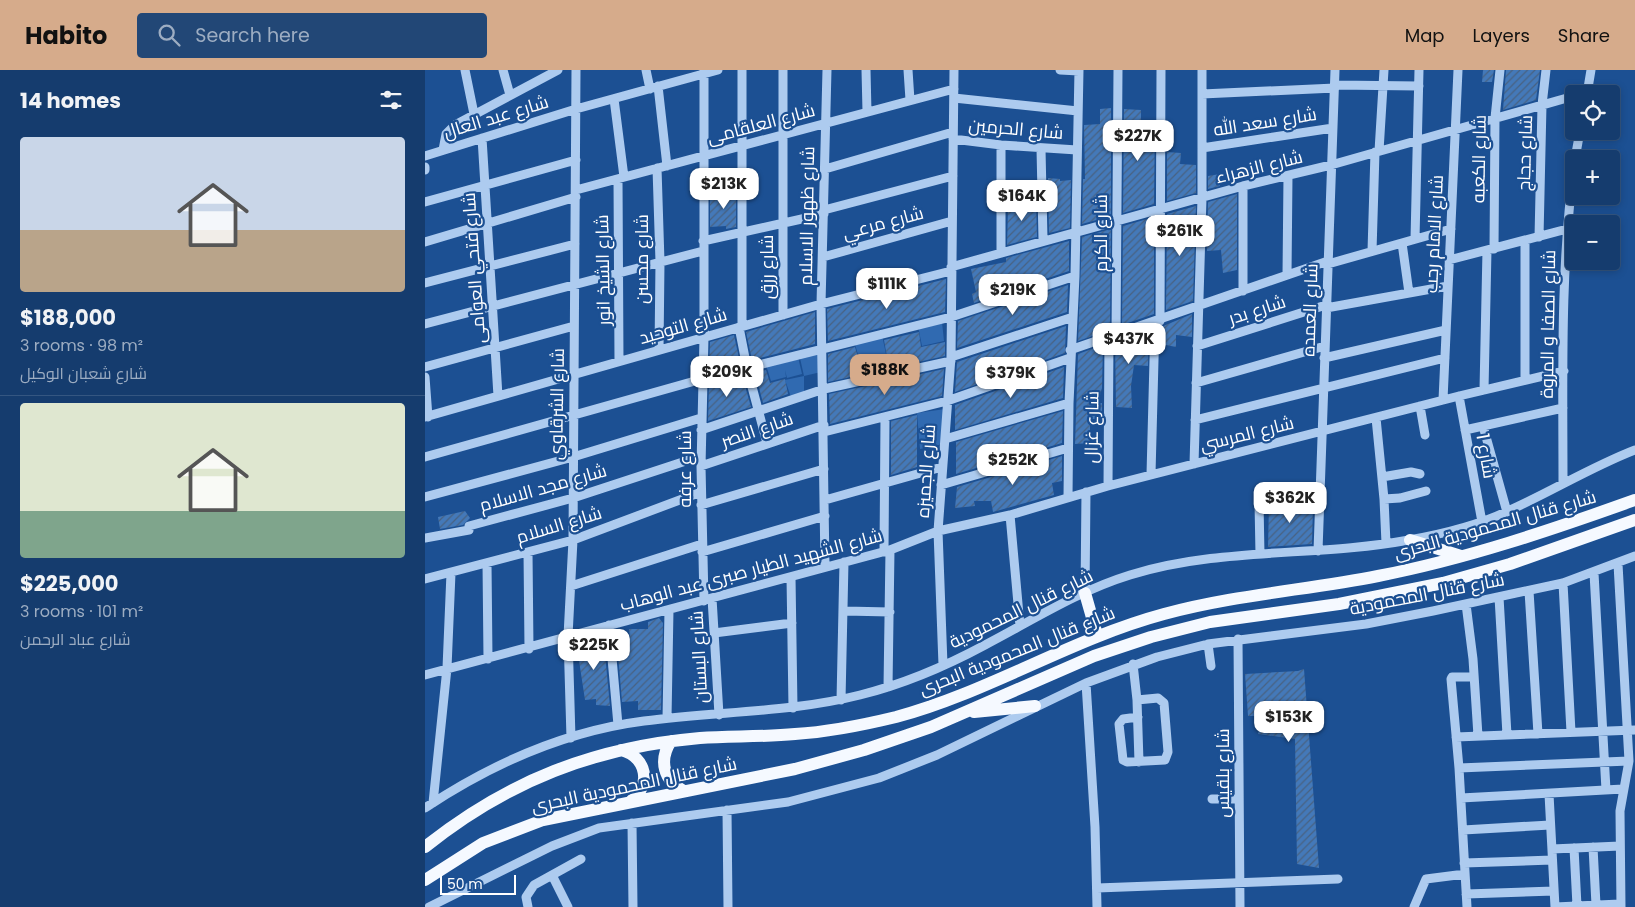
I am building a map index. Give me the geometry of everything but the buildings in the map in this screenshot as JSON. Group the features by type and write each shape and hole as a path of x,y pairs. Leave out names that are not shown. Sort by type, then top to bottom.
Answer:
{"main road":[{"name":"شارع قنال المحمودية البحرى","path":"425,847 473,811 513,788 562,767 621,750 671,741 827,731 895,717 962,694 1097,635 1131,623 1201,605 1378,576 1461,556 1535,535 1635,500"},
{"name":"شارع قنال المحمودية البحرى","path":"425,880 464,854 509,832 557,816 829,760 898,739 964,714 1094,656 1151,637 1218,621 1339,604 1443,583 1510,564 1635,520"},
{"path":"1410,540 1461,556"},
{"path":"1085,593 1097,635"},
{"path":"964,714 1035,706"},
{"path":"671,741 664,755 664,770 672,783 684,791"},
{"path":"621,750 636,758 644,772 642,789 631,801"}],"street":[{"path":"465,70 474,114"},
{"path":"503,70 510,95"},
{"path":"443,150 443,140 450,128 558,70"},
{"name":"شارع الشرقاوي","path":"571,738 568,636 573,540 576,70"},
{"path":"646,70 654,88 667,166"},
{"name":"شارع عبد العال","path":"425,156 576,109 704,72 718,70"},
{"path":"742,70 743,232 741,326 747,368 767,443"},
{"name":"شارع رزق","path":"783,70 783,315"},
{"name":"شارع ظهور الاسلام","path":"825,567 824,389 821,304 827,70"},
{"path":"866,70 867,112"},
{"path":"908,70 910,100"},
{"name":"شارع الجميزه","path":"943,665 938,531 951,359 954,70"},
{"path":"1060,70 1079,71 1075,276 1070,354 1068,497"},
{"name":"شارع الكرم","path":"1113,337 1117,220 1118,70"},
{"path":"1151,474 1161,208 1161,70"},
{"path":"1194,464 1202,198 1202,70"},
{"name":"شارع العمده","path":"1318,551 1322,490 1321,432 1335,70"},
{"path":"1372,252 1377,151 1384,70"},
{"path":"1415,239 1419,70"},
{"name":"شارع الامام رجب","path":"1443,400 1457,70"},
{"name":"شارع الكعبه","path":"1484,390 1495,118 1500,70"},
{"name":"شارع حجاج","path":"1539,237 1542,105 1546,70"},
{"path":"1588,85 1591,70"},
{"name":"شارع عرفه","path":"704,72 703,251 705,337 701,418 701,505 702,548 708,599"},
{"path":"1202,94 1335,86 1419,86"},
{"path":"954,94 1078,111"},
{"name":"شارع العلقامى","path":"425,242 621,178 910,100 954,94"},
{"name":"شارع الشيخ انور","path":"614,99 621,178 619,361"},
{"name":"شارع الزهراء","path":"951,269 1001,252 1075,231 1243,186 1331,166 1377,151 1565,99"},
{"name":"شارع سعد الله","path":"1202,148 1333,128"},
{"path":"825,169 953,135"},
{"name":"شارع الحرمين","path":"953,135 1001,146 1077,150"},
{"name":"شارع فتحي العوامى","path":"482,138 499,396"},
{"path":"1001,146 1001,252"},
{"path":"1041,149 1043,240"},
{"path":"425,202 576,160"},
{"name":"شارع محسن","path":"657,168 660,262 659,350"},
{"path":"703,241 824,212 953,176"},
{"path":"1287,275 1288,176"},
{"path":"1243,186 1243,291"},
{"name":"شارع مرعي","path":"823,257 952,221"},
{"path":"1070,354 1287,275 1451,229"},
{"path":"1449,260 1565,230"},
{"path":"1525,240 1525,380"},
{"path":"1402,243 1409,293"},
{"path":"425,283 575,244"},
{"path":"425,324 703,251"},
{"name":"شارع التوحيد","path":"426,417 741,326 951,269"},
{"name":"شارع الصفا و المروة","path":"1563,483 1566,270"},
{"path":"425,457 747,368 951,317 1075,276"},
{"name":"شارع بدر","path":"1197,346 1326,306 1448,286"},
{"path":"701,430 824,389 951,359 1073,317"},
{"path":"425,367 574,326"},
{"path":"1324,358 1446,330"},
{"name":"شارع غزال","path":"1108,486 1113,337"},
{"path":"1196,383 1325,346"},
{"name":"شارع النصر","path":"701,466 767,443 824,429 885,418 947,401 1070,354"},
{"path":"1195,420 1445,358"},
{"name":"شارع المرسي","path":"938,531 1010,515 1151,474 1565,371"},
{"path":"425,377 426,417"},
{"name":"شارع 1","path":"1459,396 1482,522"},
{"path":"945,439 1069,403"},
{"path":"1420,406 1425,435"},
{"path":"1465,430 1563,408"},
{"path":"425,497 701,418"},
{"path":"885,418 884,485 889,612 888,687"},
{"path":"1376,418 1384,499 1386,543"},
{"path":"1483,426 1507,512"},
{"path":"941,485 1068,448"},
{"name":"شارع قنال المحمودية","path":"429,805 495,768 571,738 618,725 667,718 793,708 841,700 888,687 943,665 1085,593 1127,576 1149,570 1196,560 1318,551 1410,540 1482,522 1507,512 1563,483 1635,450"},
{"name":"شارع مجد الاسلام","path":"425,538 469,530 469,526 573,498 701,456"},
{"path":"825,500 884,485 942,467"},
{"path":"701,505 824,469"},
{"path":"1382,477 1411,472 1420,474"},
{"path":"1260,554 1259,502 1268,497 1322,490"},
{"path":"1384,499 1400,498 1426,491"},
{"name":"شارع السلام","path":"425,580 573,540 701,492"},
{"path":"1085,593 1086,492"},
{"path":"1010,515 1019,626"},
{"path":"571,586 702,548 825,516"},
{"name":"شارع الشهيد الطيار صبرى عبد الوهاب","path":"425,672 488,659 887,551 938,531"},
{"path":"528,552 529,648"},
{"name":"شارع قنال المحمودية","path":"429,907 454,893 567,839 599,828 811,797 879,778 937,755 1035,706 1133,664 1208,644 1366,624 1529,591 1594,573 1635,556"},
{"path":"841,700 845,562"},
{"path":"487,563 488,659"},
{"path":"1549,794 1555,907 1620,906 1620,811 1629,760 1631,730 1618,564"},
{"path":"429,805 447,668 451,573"},
{"path":"1594,573 1606,790"},
{"path":"791,577 793,708"},
{"path":"1563,583 1571,732"},
{"path":"1529,591 1538,734"},
{"path":"1499,597 1507,735"},
{"name":"شارع البستان","path":"708,599 714,633 719,715"},
{"path":"1466,604 1478,736"},
{"path":"667,718 669,610"},
{"path":"845,611 889,612"},
{"path":"714,633 792,623"},
{"path":"609,625 618,725"},
{"name":"شارع بلقيس","path":"1238,640 1240,907"},
{"path":"1208,644 1211,666"},
{"path":"1133,664 1137,700 1139,762"},
{"path":"1467,907 1459,768 1451,679 1474,677"},
{"path":"1085,683 1097,907"},
{"path":"1137,700 1158,698 1164,703 1168,752 1165,760 1161,762 1123,760 1119,727 1123,718 1138,717"},
{"path":"1456,737 1631,730"},
{"path":"1459,768 1629,760"},
{"path":"1461,798 1623,789"},
{"path":"1212,799 1239,799"},
{"path":"727,810 728,907"},
{"path":"632,823 633,907"},
{"path":"1463,830 1551,825"},
{"path":"1552,849 1620,846"},
{"path":"1593,847 1596,905"},
{"path":"1574,848 1577,906"},
{"path":"528,907 526,897 534,885 581,859"},
{"path":"1464,863 1552,860"},
{"path":"1414,907 1427,879 1465,874"},
{"path":"552,875 568,907"},
{"path":"1097,888 1338,879"},
{"path":"1466,894 1554,891"}],"shaded area":[{"path":"942,322 944,341 922,346 918,326"},
{"path":"882,335 887,359 860,362 855,344"},
{"path":"821,353 821,372 804,376 800,358"},
{"path":"798,357 802,374 787,378 785,370 786,377 771,381 766,365"},
{"path":"804,376 804,392 791,397 785,380"},
{"path":"945,409 942,442 939,445 920,449 917,413"}]}
